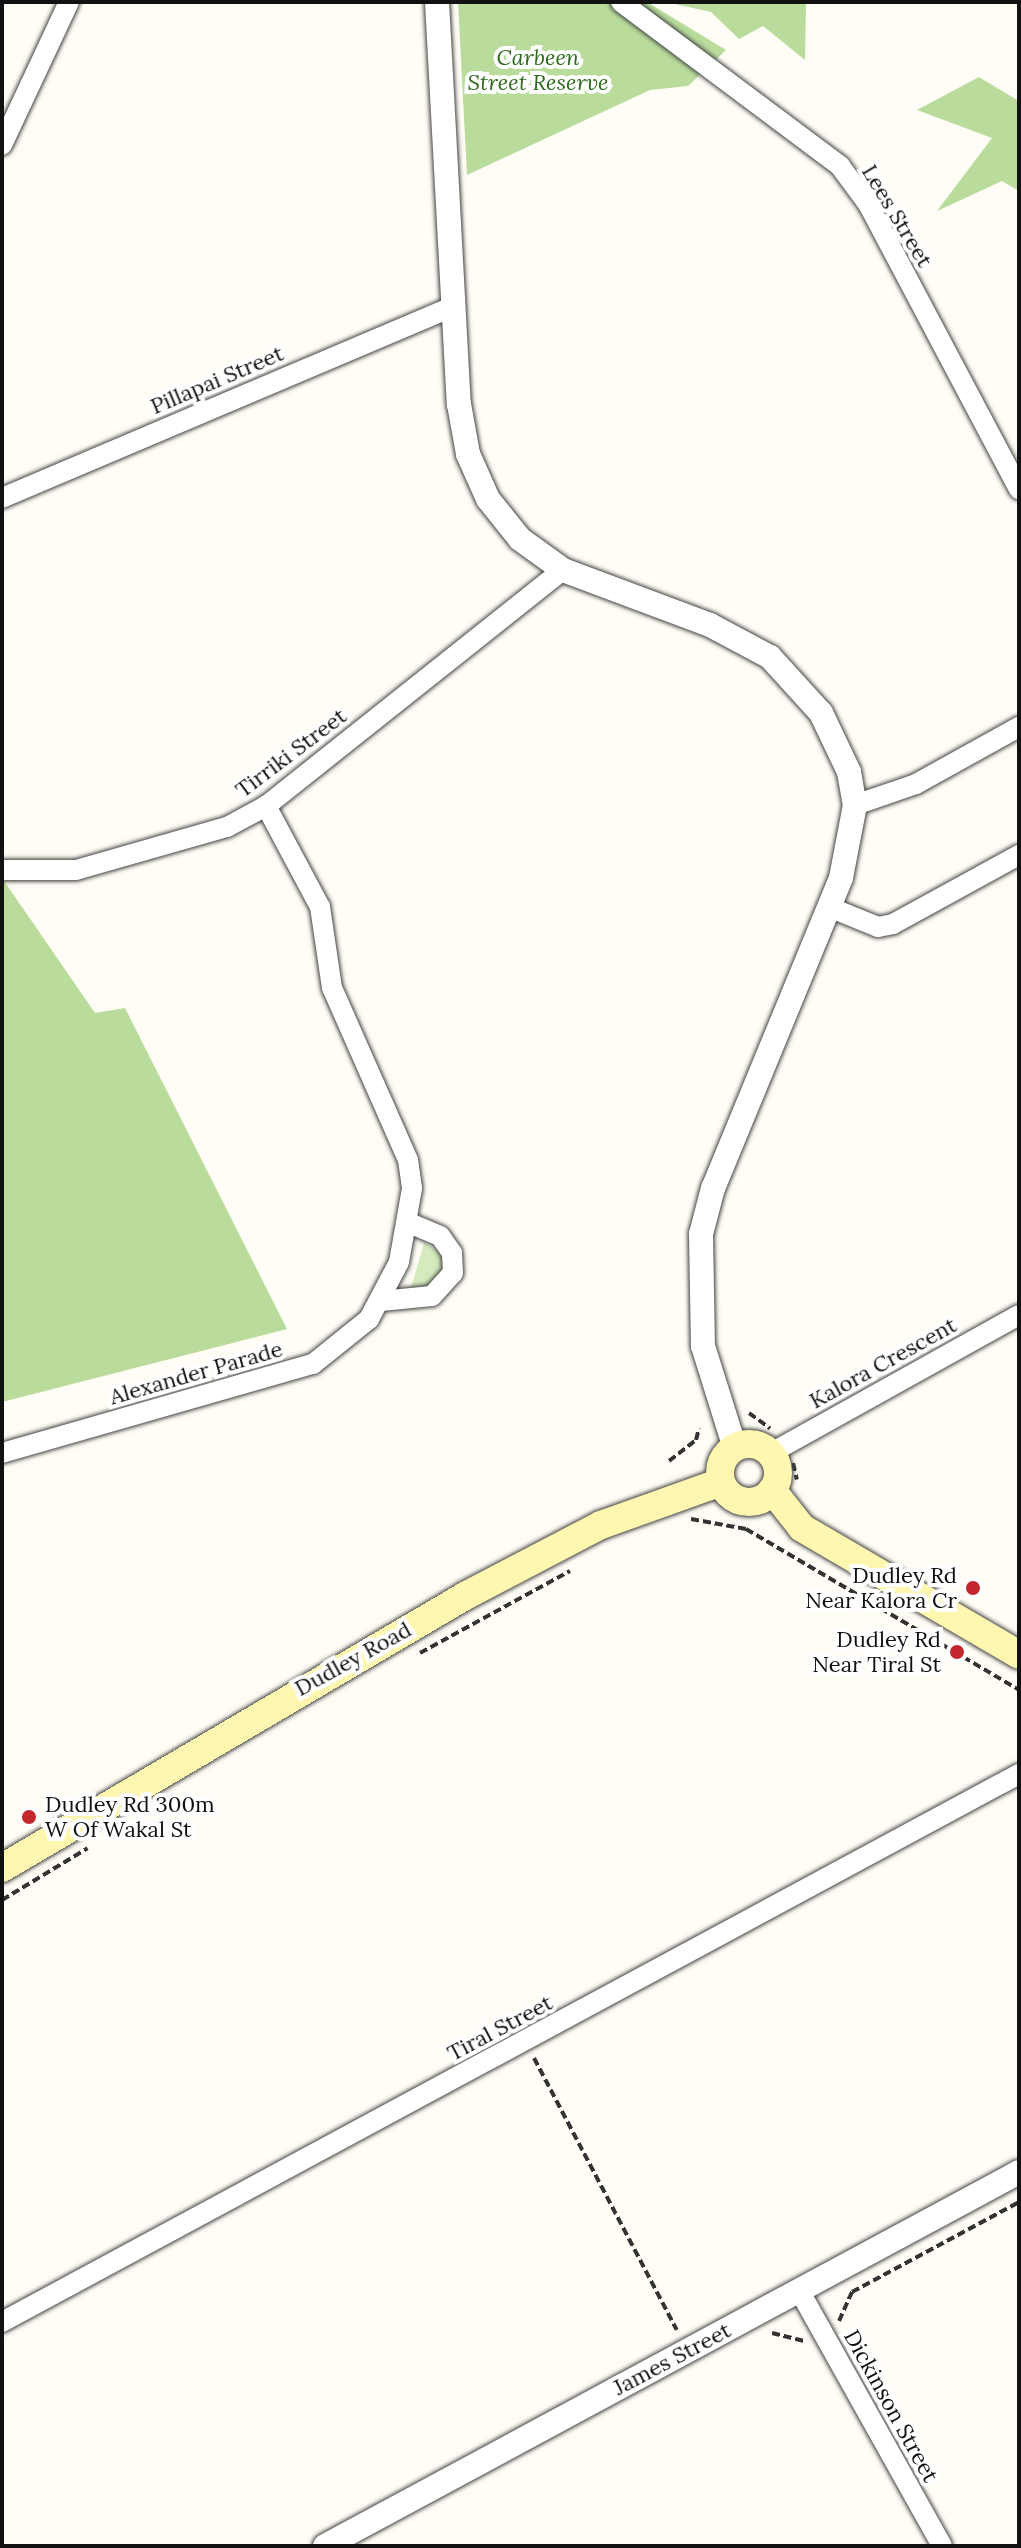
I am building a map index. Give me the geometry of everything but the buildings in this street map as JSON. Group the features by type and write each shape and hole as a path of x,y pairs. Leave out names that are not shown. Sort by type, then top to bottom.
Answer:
{"main road":[{"path":"754,1444 778,1448 778,1474 772,1490 740,1501 721,1482 721,1464 735,1448 754,1444"},
{"name":"Dudley Road","path":"2,1868 465,1596 601,1525 721,1482"},
{"path":"772,1490 802,1528 1019,1655"}],"street":[{"path":"2,145 69,2"},
{"path":"437,2 452,307 462,430 477,476 501,520 563,570 710,625 770,657 801,686 839,742 855,805 829,907 713,1188 701,1234 703,1346 735,1448"},
{"name":"Lees Street","path":"621,2 840,166 868,204 1019,489"},
{"name":"Pillapai Street","path":"2,498 452,307"},
{"name":"Tirriki Street","path":"2,870 76,870 227,827 266,806 563,570"},
{"path":"855,805 916,784 1019,727"},
{"name":"Alexander Parade","path":"2,1453 313,1364 344,1345 381,1301 409,1223 408,1160 332,988 320,907 266,806"},
{"path":"829,907 878,927 893,924 1019,855"},
{"path":"381,1301 432,1296 453,1273 452,1253 440,1236 409,1223"},
{"name":"Kalora Crescent","path":"778,1448 1019,1315"},
{"name":"Tiral Street","path":"2,2322 1019,1774"},
{"name":"James Street","path":"325,2546 1019,2172"},
{"name":"Dickinson Street","path":"799,2290 942,2546"}],"path":[{"path":"747,1411 778,1448 806,1491"},
{"path":"669,1461 696,1440 699,1428"},
{"path":"677,1521 729,1521 746,1529 1019,1690"},
{"path":"405,1661 584,1564"},
{"path":"2,1900 100,1841"},
{"path":"525,2041 688,2350"},
{"path":"838,2322 852,2292 1019,2202"},
{"path":"762,2338 775,2331 807,2340"}],"green space":[{"name":"Carbeen Street Reserve","path":"458,2 647,2 726,50 688,86 650,90 467,175"},
{"path":"666,2 806,2 805,60 763,26 739,39 711,12"},
{"path":"979,77 1019,101 1019,191 1002,181 937,211 992,138 917,110"},
{"path":"2,878 95,1013 125,1008 287,1329 2,1402"},
{"path":"424,1243 442,1253 445,1271 427,1288 411,1288"}],"place":[{"name":"Dudley Rd Near Kalora Cr","path":"973,1588"},
{"name":"Dudley Rd Near Tiral St","path":"957,1652"},
{"name":"Dudley Rd 300m W Of Wakal St","path":"29,1817"}]}
